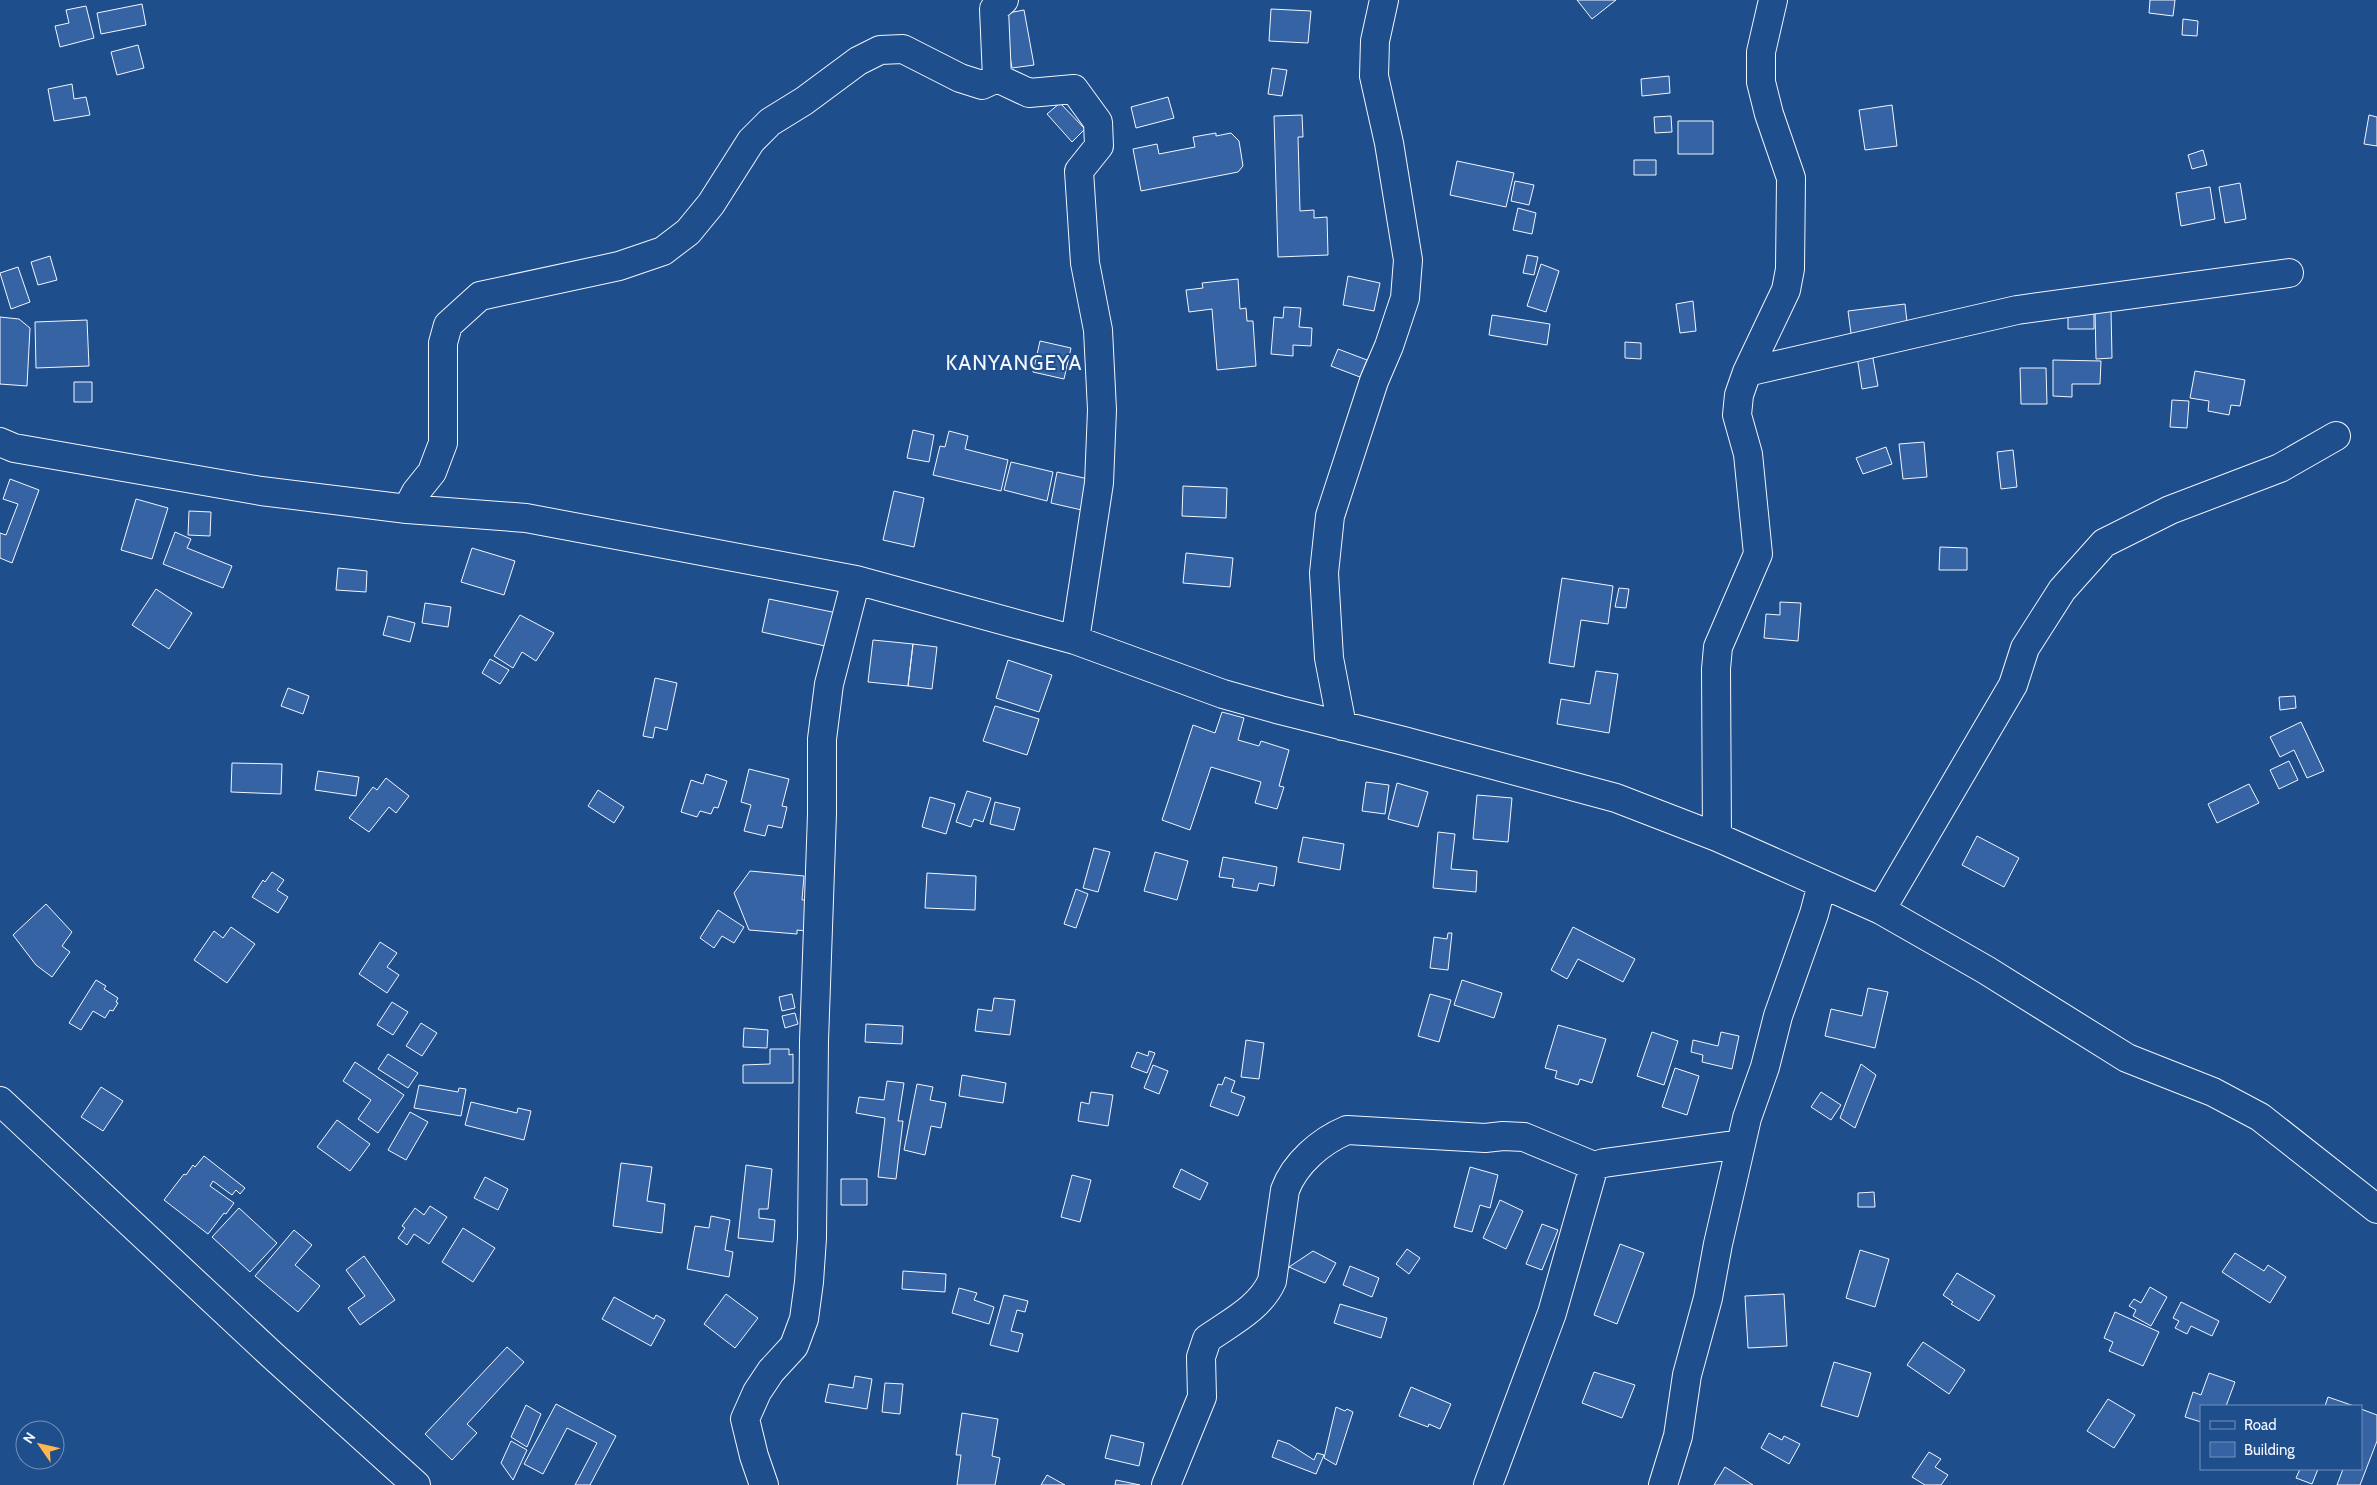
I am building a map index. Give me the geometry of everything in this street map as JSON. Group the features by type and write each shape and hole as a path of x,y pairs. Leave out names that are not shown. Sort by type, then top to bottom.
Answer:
{"street":[{"path":"997,78 994,8 1004,0"},
{"path":"1342,726 1328,658 1324,573 1330,516 1374,381 1390,346 1405,298 1408,260 1389,144 1374,76 1375,41 1384,0"},
{"path":"1717,837 1716,669 1718,647 1758,554 1748,454 1737,415 1739,395 1747,372 1786,290 1790,270 1791,178 1769,114 1761,82 1761,52 1773,0"},
{"path":"407,509 416,492 432,472 443,443 443,343 448,326 480,296 619,266 663,251 688,232 712,204 752,141 770,122 804,101 858,61 880,50 903,49 960,78 982,85 997,78"},
{"path":"997,78 1029,93 1074,90 1098,122 1100,146 1079,172 1085,263 1098,330 1102,410 1098,483 1075,640"},
{"path":"1747,372 2017,310 2289,273"},
{"path":"1881,910 2013,684 2025,648 2062,590 2104,543 2170,510 2280,468 2336,436"},
{"path":"0,442 14,448 261,491 407,509 526,518 856,580 1075,640 1223,694 1616,798 1717,837 1881,910 1986,970 2128,1058 2213,1092 2260,1117 2377,1209"},
{"path":"764,1485 754,1456 745,1419 757,1392 771,1371 794,1346 804,1319 808,1291 812,1238 814,1041 822,814 822,739 830,684 856,580"},
{"path":"1663,1485 1678,1436 1687,1375 1708,1298 1718,1244 1741,1144 1755,1094 1765,1067 1778,1016 1814,914 1822,884"},
{"path":"0,1100 271,1354 416,1485"},
{"path":"1166,1485 1202,1397 1203,1348 1208,1339 1258,1303 1266,1293 1272,1281 1285,1190 1289,1179 1327,1139 1347,1130 1485,1138 1503,1136 1524,1137 1594,1166 1741,1144"},
{"path":"1488,1485 1552,1313 1594,1166"}],"building":[{"path":"1577,0 1616,0 1592,19"},
{"path":"2150,0 2175,0 2173,16 2149,13"},
{"path":"142,4 146,25 101,34 97,13"},
{"path":"86,6 94,38 60,47 55,26 69,23 66,10"},
{"path":"1271,9 1311,11 1308,43 1269,41"},
{"path":"1024,10 1034,65 1012,68 1003,14"},
{"path":"2183,19 2198,21 2197,36 2182,35"},
{"path":"138,45 144,68 117,75 111,52"},
{"path":"1272,68 1287,70 1282,96 1268,94"},
{"path":"1669,76 1670,93 1642,96 1641,79"},
{"path":"72,84 74,99 86,97 90,115 54,121 48,89"},
{"path":"1168,97 1174,118 1136,128 1131,107"},
{"path":"1060,103 1085,129 1072,142 1047,114"},
{"path":"1892,105 1897,146 1865,150 1859,110"},
{"path":"1302,115 1303,137 1298,137 1300,211 1314,210 1314,218 1327,217 1328,255 1278,257 1274,116"},
{"path":"2369,115 2377,117 2377,146 2364,144"},
{"path":"1671,116 1672,132 1655,133 1654,117"},
{"path":"1678,121 1713,121 1713,154 1678,154"},
{"path":"1216,133 1216,136 1231,133 1239,141 1243,166 1238,172 1141,191 1133,149 1157,144 1159,154 1195,147 1193,137"},
{"path":"2203,150 2207,165 2192,169 2188,155"},
{"path":"1634,160 1656,160 1656,175 1634,175"},
{"path":"1457,161 1514,173 1506,207 1450,195"},
{"path":"1515,181 1534,185 1529,205 1511,201"},
{"path":"2240,183 2246,219 2225,223 2219,187"},
{"path":"2210,187 2215,219 2181,226 2176,193"},
{"path":"1518,208 1536,213 1532,234 1513,230"},
{"path":"1527,255 1538,257 1534,275 1523,273"},
{"path":"50,256 57,280 38,285 31,262"},
{"path":"1541,264 1559,271 1546,312 1527,306"},
{"path":"18,267 30,302 11,309 0,273"},
{"path":"1348,276 1380,283 1374,311 1343,305"},
{"path":"1238,279 1240,309 1246,308 1247,321 1253,321 1256,366 1217,370 1212,309 1189,312 1186,290 1203,288 1202,283"},
{"path":"1693,301 1696,331 1680,333 1676,304"},
{"path":"1905,304 1907,322 1852,341 1848,311"},
{"path":"1284,307 1301,308 1299,327 1312,328 1311,346 1293,345 1293,356 1271,354 1274,317 1283,318"},
{"path":"2095,309 2111,310 2112,358 2096,359"},
{"path":"2068,310 2094,310 2094,329 2068,329"},
{"path":"1492,315 1550,324 1547,345 1489,335"},
{"path":"0,317 19,319 30,328 27,386 0,384"},
{"path":"87,320 89,366 36,368 35,322"},
{"path":"1040,341 1071,348 1064,379 1033,372"},
{"path":"1625,342 1641,343 1641,359 1625,358"},
{"path":"1338,349 1367,360 1360,377 1331,366"},
{"path":"1872,353 1878,386 1862,389 1857,356"},
{"path":"2053,360 2101,361 2100,384 2072,384 2072,397 2053,396"},
{"path":"2020,368 2046,368 2047,404 2021,404"},
{"path":"2195,371 2245,380 2240,406 2231,405 2229,415 2208,411 2209,401 2190,398"},
{"path":"74,382 92,382 92,402 74,402"},
{"path":"2172,400 2189,401 2187,428 2170,427"},
{"path":"913,430 934,435 929,462 907,458"},
{"path":"949,431 968,436 965,449 1008,460 1001,491 933,475 940,446 945,447"},
{"path":"1924,442 1927,477 1903,479 1899,444"},
{"path":"1886,447 1892,464 1863,474 1856,458"},
{"path":"2013,450 2017,487 2001,489 1997,452"},
{"path":"1011,462 1053,472 1047,501 1004,490"},
{"path":"1057,472 1093,480 1086,511 1051,503"},
{"path":"10,479 39,490 12,563 0,558 0,533 6,535 18,504 3,499"},
{"path":"1183,486 1227,488 1226,518 1182,516"},
{"path":"894,491 924,498 914,547 883,540"},
{"path":"136,499 168,508 152,559 121,550"},
{"path":"189,511 211,512 210,536 188,535"},
{"path":"175,532 191,539 187,548 232,566 223,588 163,564"},
{"path":"1940,547 1967,548 1967,570 1939,570"},
{"path":"472,548 515,561 504,595 461,582"},
{"path":"1186,553 1233,558 1230,587 1183,583"},
{"path":"338,568 367,571 366,592 336,590"},
{"path":"1562,578 1613,586 1608,624 1581,620 1574,667 1549,663"},
{"path":"1619,588 1629,589 1626,608 1615,607"},
{"path":"156,589 192,613 169,649 132,625"},
{"path":"769,599 842,614 834,648 762,632"},
{"path":"1780,602 1801,603 1798,641 1764,638 1766,614 1780,615"},
{"path":"425,603 451,607 448,627 422,623"},
{"path":"520,615 554,633 536,661 522,652 513,668 494,656"},
{"path":"388,616 415,623 410,642 383,635"},
{"path":"873,640 913,644 908,686 868,682"},
{"path":"913,644 937,647 932,689 908,686"},
{"path":"490,659 509,670 500,684 482,673"},
{"path":"1008,660 1052,675 1039,712 996,698"},
{"path":"1596,671 1618,674 1609,733 1557,724 1561,699 1590,704"},
{"path":"655,678 677,683 667,730 655,727 653,738 643,736"},
{"path":"288,688 309,696 303,714 281,706"},
{"path":"2295,696 2296,708 2280,710 2279,697"},
{"path":"995,706 1039,719 1027,755 983,741"},
{"path":"1222,712 1244,718 1238,740 1259,746 1261,741 1289,750 1279,786 1284,787 1277,809 1255,803 1261,782 1211,767 1190,830 1162,820 1193,725 1215,733"},
{"path":"2301,722 2324,771 2307,778 2294,750 2280,757 2270,737"},
{"path":"2289,761 2298,780 2279,789 2270,770"},
{"path":"232,763 282,764 281,794 231,792"},
{"path":"749,769 789,779 782,806 787,807 782,828 768,825 765,836 744,831 751,805 741,802"},
{"path":"318,771 359,777 356,796 315,790"},
{"path":"706,774 727,781 718,808 714,807 711,814 700,811 697,817 681,812 691,780 703,784"},
{"path":"386,778 409,796 396,813 389,807 369,832 349,818 373,787 377,790"},
{"path":"1366,782 1389,785 1385,814 1362,811"},
{"path":"1397,783 1428,792 1418,827 1388,819"},
{"path":"2249,784 2259,803 2217,823 2208,804"},
{"path":"598,790 624,807 614,823 588,806"},
{"path":"967,791 991,798 983,822 974,819 971,827 956,822"},
{"path":"1477,795 1512,798 1508,842 1473,839"},
{"path":"930,797 955,804 946,834 922,827"},
{"path":"995,802 1020,808 1014,830 990,824"},
{"path":"1438,832 1455,834 1451,869 1477,871 1476,892 1433,888"},
{"path":"1977,836 2019,858 2004,887 1962,865"},
{"path":"1303,837 1344,844 1340,870 1298,862"},
{"path":"1094,848 1110,852 1098,892 1083,888"},
{"path":"1155,852 1188,861 1177,900 1144,891"},
{"path":"1223,857 1277,867 1274,886 1259,883 1257,891 1232,887 1234,879 1219,877"},
{"path":"750,871 804,876 802,900 809,900 807,931 797,930 797,934 749,930 734,893"},
{"path":"272,872 284,880 277,890 288,897 278,913 252,897 263,880 265,882"},
{"path":"927,873 976,876 975,910 925,908"},
{"path":"1076,889 1088,894 1076,928 1064,924"},
{"path":"46,904 72,932 62,946 70,952 52,977 36,965 13,935"},
{"path":"718,910 744,927 734,943 722,936 714,948 700,938"},
{"path":"231,927 255,944 227,983 194,960 214,931 223,938"},
{"path":"1573,927 1635,959 1623,982 1578,959 1567,979 1551,970"},
{"path":"1448,933 1452,933 1448,970 1430,968 1434,937 1447,939"},
{"path":"380,942 397,953 387,967 399,975 387,993 359,974"},
{"path":"96,980 106,986 104,989 118,998 116,1002 118,1003 105,1018 93,1011 81,1030 69,1023"},
{"path":"1462,980 1502,993 1494,1018 1454,1005"},
{"path":"1868,988 1888,992 1875,1048 1825,1036 1831,1009 1862,1016"},
{"path":"792,994 795,1008 782,1011 779,997"},
{"path":"1430,994 1451,1000 1439,1042 1418,1036"},
{"path":"994,998 1015,1000 1010,1035 975,1031 978,1009 992,1011"},
{"path":"392,1002 408,1012 393,1035 377,1025"},
{"path":"795,1013 798,1024 785,1028 782,1016"},
{"path":"421,1023 437,1033 422,1056 406,1046"},
{"path":"866,1024 903,1026 902,1044 865,1042"},
{"path":"1558,1025 1606,1039 1592,1083 1580,1079 1578,1085 1555,1078 1557,1071 1545,1068"},
{"path":"744,1028 768,1030 767,1048 743,1047"},
{"path":"1652,1032 1678,1041 1664,1085 1637,1076"},
{"path":"1721,1032 1739,1036 1732,1069 1702,1062 1703,1055 1691,1052 1693,1040 1718,1046"},
{"path":"1246,1040 1264,1043 1259,1079 1241,1077"},
{"path":"770,1049 789,1049 789,1055 793,1054 793,1083 743,1083 743,1065 770,1064"},
{"path":"1149,1051 1155,1053 1147,1073 1131,1067 1137,1052 1148,1056"},
{"path":"388,1054 418,1073 408,1088 378,1069"},
{"path":"355,1062 404,1095 378,1133 358,1119 371,1100 343,1081"},
{"path":"1861,1064 1876,1075 1855,1128 1840,1118"},
{"path":"1153,1065 1168,1071 1159,1094 1144,1088"},
{"path":"1675,1068 1699,1076 1687,1115 1662,1107"},
{"path":"962,1075 1006,1083 1003,1103 959,1096"},
{"path":"1225,1077 1235,1081 1231,1092 1245,1097 1238,1116 1210,1106 1218,1084 1222,1085"},
{"path":"887,1081 904,1083 898,1121 903,1121 896,1179 878,1177 885,1118 856,1113 859,1097 884,1100"},
{"path":"917,1084 933,1087 930,1100 946,1103 941,1128 931,1126 925,1155 904,1150"},
{"path":"419,1085 458,1092 459,1088 466,1089 461,1116 414,1108"},
{"path":"101,1087 123,1101 103,1131 81,1117"},
{"path":"1091,1092 1113,1095 1108,1126 1078,1121 1081,1102 1089,1104"},
{"path":"1821,1092 1841,1105 1831,1120 1811,1107"},
{"path":"471,1102 517,1113 518,1108 531,1111 524,1140 465,1125"},
{"path":"410,1112 428,1122 406,1160 388,1150"},
{"path":"337,1120 370,1144 350,1171 317,1147"},
{"path":"204,1156 245,1188 240,1194 236,1190 232,1195 213,1181 210,1186 234,1203 208,1234 164,1200 184,1174 186,1175 193,1165 195,1167"},
{"path":"621,1163 652,1167 647,1201 665,1204 662,1233 613,1226"},
{"path":"746,1165 772,1169 768,1209 759,1209 759,1218 775,1220 773,1242 738,1238"},
{"path":"1470,1167 1498,1175 1490,1208 1480,1205 1472,1232 1454,1227"},
{"path":"1181,1169 1208,1183 1200,1200 1173,1187"},
{"path":"1072,1175 1091,1180 1080,1222 1061,1217"},
{"path":"485,1177 508,1189 498,1210 474,1198"},
{"path":"841,1179 867,1179 867,1205 841,1205"},
{"path":"1874,1192 1875,1207 1858,1207 1858,1193"},
{"path":"1500,1200 1523,1211 1506,1249 1483,1238"},
{"path":"430,1206 447,1217 429,1244 414,1234 407,1245 398,1238 405,1228 402,1226 415,1208 424,1215"},
{"path":"239,1208 277,1243 250,1272 212,1237"},
{"path":"711,1216 730,1220 725,1250 733,1252 729,1277 687,1269 695,1226 709,1228"},
{"path":"1542,1224 1558,1230 1542,1270 1526,1264"},
{"path":"463,1228 495,1248 473,1282 442,1262"},
{"path":"294,1230 312,1245 295,1265 320,1286 298,1312 255,1276"},
{"path":"1620,1244 1644,1253 1617,1324 1594,1315"},
{"path":"1407,1249 1420,1258 1409,1274 1396,1264"},
{"path":"1860,1250 1889,1259 1875,1307 1846,1298"},
{"path":"1313,1251 1336,1263 1325,1283 1289,1267"},
{"path":"2235,1253 2264,1271 2268,1265 2286,1277 2270,1303 2222,1272"},
{"path":"364,1256 395,1300 360,1325 348,1308 365,1296 346,1270"},
{"path":"1350,1266 1379,1278 1372,1297 1343,1285"},
{"path":"903,1271 946,1274 945,1292 902,1289"},
{"path":"1957,1273 1995,1296 1979,1321 1951,1304 1953,1302 1943,1295"},
{"path":"2150,1287 2167,1297 2151,1326 2133,1316 2136,1310 2129,1306 2134,1299 2141,1303"},
{"path":"959,1288 977,1293 974,1300 994,1307 989,1324 952,1313"},
{"path":"726,1294 758,1318 735,1348 704,1324"},
{"path":"1784,1294 1787,1346 1748,1348 1745,1296"},
{"path":"1004,1295 1028,1301 1025,1312 1017,1310 1011,1331 1023,1334 1018,1352 990,1345"},
{"path":"614,1297 654,1319 656,1315 665,1320 651,1346 602,1319"},
{"path":"2181,1302 2219,1321 2212,1336 2191,1326 2187,1334 2175,1328 2179,1321 2173,1318"},
{"path":"1340,1304 1387,1318 1381,1338 1334,1323"},
{"path":"2115,1312 2159,1332 2143,1366 2109,1351 2113,1342 2104,1338"},
{"path":"1923,1342 1965,1370 1949,1394 1907,1365"},
{"path":"507,1347 524,1362 467,1424 477,1433 452,1460 425,1434"},
{"path":"1834,1362 1871,1373 1858,1417 1821,1406"},
{"path":"1594,1372 1635,1385 1622,1418 1582,1403"},
{"path":"2209,1373 2235,1382 2226,1405 2200,1405 2200,1422 2185,1417 2193,1392 2201,1395"},
{"path":"855,1376 872,1379 867,1409 825,1402 829,1384 853,1388"},
{"path":"885,1383 903,1384 900,1414 882,1412"},
{"path":"1411,1387 1451,1404 1440,1429 1429,1424 1428,1427 1399,1416"},
{"path":"2328,1397 2351,1405 2325,1405"},
{"path":"2108,1399 2135,1415 2114,1448 2087,1431"},
{"path":"556,1404 616,1436 590,1485 575,1485 597,1443 567,1428 543,1474 524,1464"},
{"path":"526,1405 541,1414 527,1447 511,1437"},
{"path":"1336,1407 1353,1412 1336,1465 1324,1458"},
{"path":"2362,1409 2377,1415 2377,1441 2360,1485 2337,1485 2343,1470 2362,1470"},
{"path":"962,1413 998,1419 992,1456 1000,1458 995,1485 957,1485 961,1455 956,1455"},
{"path":"1769,1433 1782,1440 1784,1436 1800,1444 1789,1464 1761,1448"},
{"path":"1111,1435 1144,1443 1139,1466 1105,1458"},
{"path":"1278,1440 1289,1444 1314,1460 1317,1453 1324,1455 1316,1474 1272,1457"},
{"path":"511,1441 527,1450 513,1480 501,1463"},
{"path":"1929,1452 1941,1459 1935,1467 1948,1475 1941,1485 1925,1485 1912,1477"},
{"path":"1725,1467 1753,1485 1714,1485"},
{"path":"2300,1470 2318,1470 2312,1484 2296,1478"},
{"path":"1047,1475 1065,1485 1041,1485"},
{"path":"1116,1480 1140,1485 1115,1485"}],"district":[{"name":"KANYANGEYA","path":"1014,363"}]}
